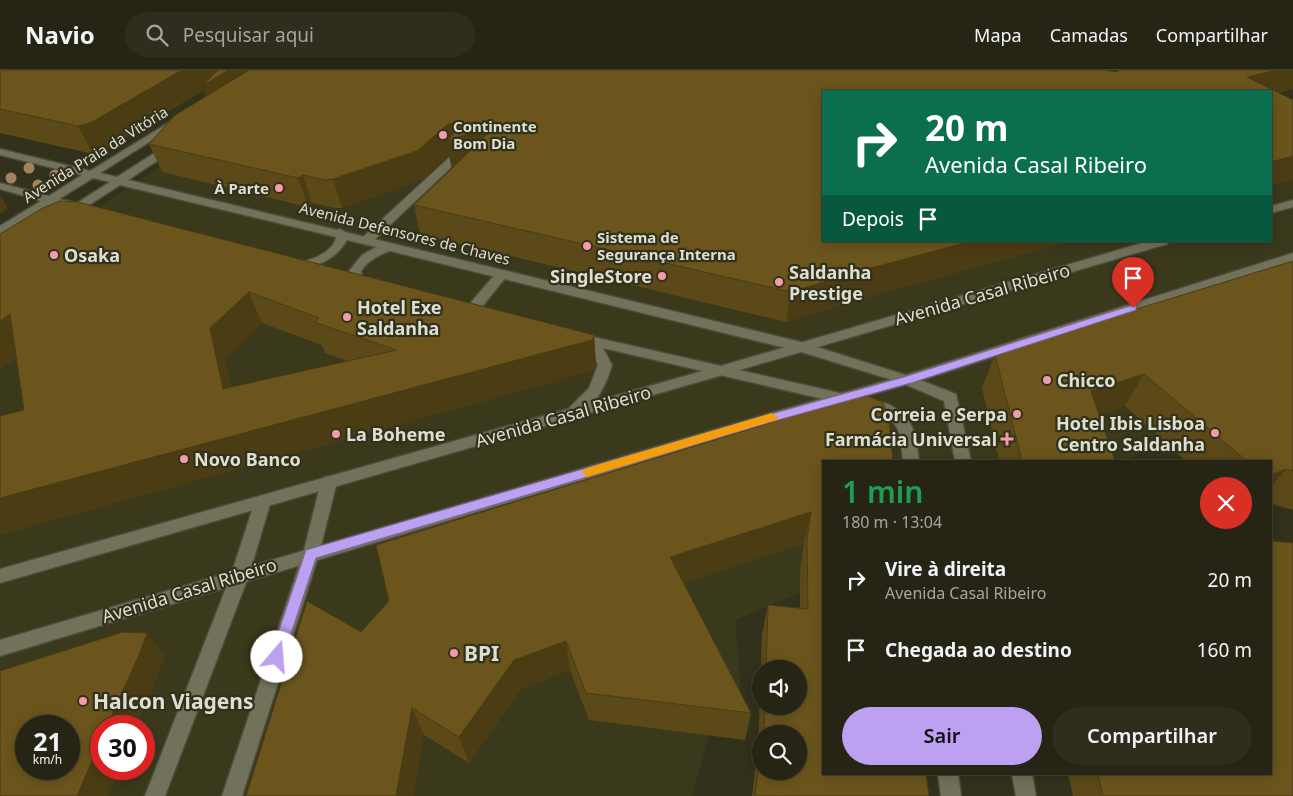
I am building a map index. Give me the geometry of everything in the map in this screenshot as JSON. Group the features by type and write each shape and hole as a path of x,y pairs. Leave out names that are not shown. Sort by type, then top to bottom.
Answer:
{"street":[{"name":"Avenida Praia da Vitória","path":"0,231 184,116"},
{"name":"Avenida Praia da Vitória","path":"58,221 177,143"},
{"name":"Avenida Defensores de Chaves","path":"0,152 340,233 801,347"},
{"path":"367,240 457,156"},
{"path":"0,186 94,211"},
{"path":"1272,210 1293,203"},
{"path":"322,270 300,264 324,258 332,252 342,239 340,233"},
{"name":"Avenida Casal Ribeiro","path":"0,576 574,414 1160,242"},
{"path":"340,275 362,281 355,271 363,259 376,250 392,246"},
{"name":"Avenida Casal Ribeiro","path":"0,648 310,554 907,380 1293,257"},
{"path":"472,310 502,274"},
{"path":"566,334 721,371"},
{"path":"574,414 591,399 601,383 605,365 598,351 585,339"},
{"path":"801,347 907,380 951,398 963,460"},
{"name":"Avenida Casal Ribeiro","path":"721,371 839,399"},
{"path":"839,399 883,408 902,419 907,431 911,460"},
{"path":"232,796 310,554 329,482"},
{"path":"155,796 240,575 262,501"},
{"path":"948,775 950,796"},
{"path":"1022,775 1026,796"}],"shaded area":[{"path":"205,137 751,250 822,241 1272,242 1272,158 1293,165 1293,391 1124,460 822,460 822,584 735,620 745,740 709,735 692,796 0,796 0,272"}],"building":[{"path":"0,70 182,70 92,122 78,126 0,109"},
{"path":"218,70 229,70 202,86"},
{"path":"249,70 1106,70 1117,72 1118,70 1277,70 1247,77 1293,100 1293,156 1272,162 1272,90 822,90 822,242 968,242 791,292 414,205 499,123 447,141 459,128 453,124 448,124 417,151 326,180 303,175 298,178 149,144 174,116"},
{"path":"59,201 78,202 594,335 592,340 0,498 0,416 24,410 10,314 0,321 0,234 41,209","holes":["249,292 319,318 314,322 397,350 223,389 210,328"]},
{"path":"1293,261 1293,471 1286,469 1272,475 1272,460 1246,460 1144,374 1091,391 1115,460 1022,460 995,355 1010,348"},
{"path":"868,396 882,402 888,412 893,460 822,460 822,775 926,775 929,796 755,796 757,780 807,780 807,725 764,725 765,715 807,715 807,660 766,660 768,605 808,609 807,540 811,512 670,557 751,713 586,693 566,641 514,660 459,737 412,708 396,796 246,796 307,601 361,632 389,601 376,545 853,397"},
{"path":"1272,541 1293,543 1293,796 1103,796 1098,775 1272,775"},
{"path":"123,632 147,633 112,715 90,715 90,766 77,796 0,796 0,671"}],"slow traffic":[{"path":"587,472 772,417"}],"place":[{"name":"Continente Bom Dia","path":"443,135"},
{"name":"À Parte","path":"279,188"},
{"name":"Sistema de Segurança Interna","path":"587,246"},
{"name":"Osaka","path":"54,255"},
{"name":"SingleStore","path":"662,276"},
{"name":"Saldanha Prestige","path":"779,282"},
{"name":"Hotel Exe Saldanha","path":"347,317"},
{"name":"Chicco","path":"1047,380"},
{"name":"Correia e Serpa","path":"1017,414"},
{"name":"Hotel Ibis Lisboa Centro Saldanha","path":"1215,433"},
{"name":"La Boheme","path":"336,434"},
{"name":"Farmácia Universal","path":"1007,439"},
{"name":"Novo Banco","path":"184,459"},
{"name":"BPI","path":"454,653"},
{"name":"Halcon Viagens","path":"83,701"}],"route":[{"path":"277,657 310,554 771,418 907,380 1133,308"}]}
